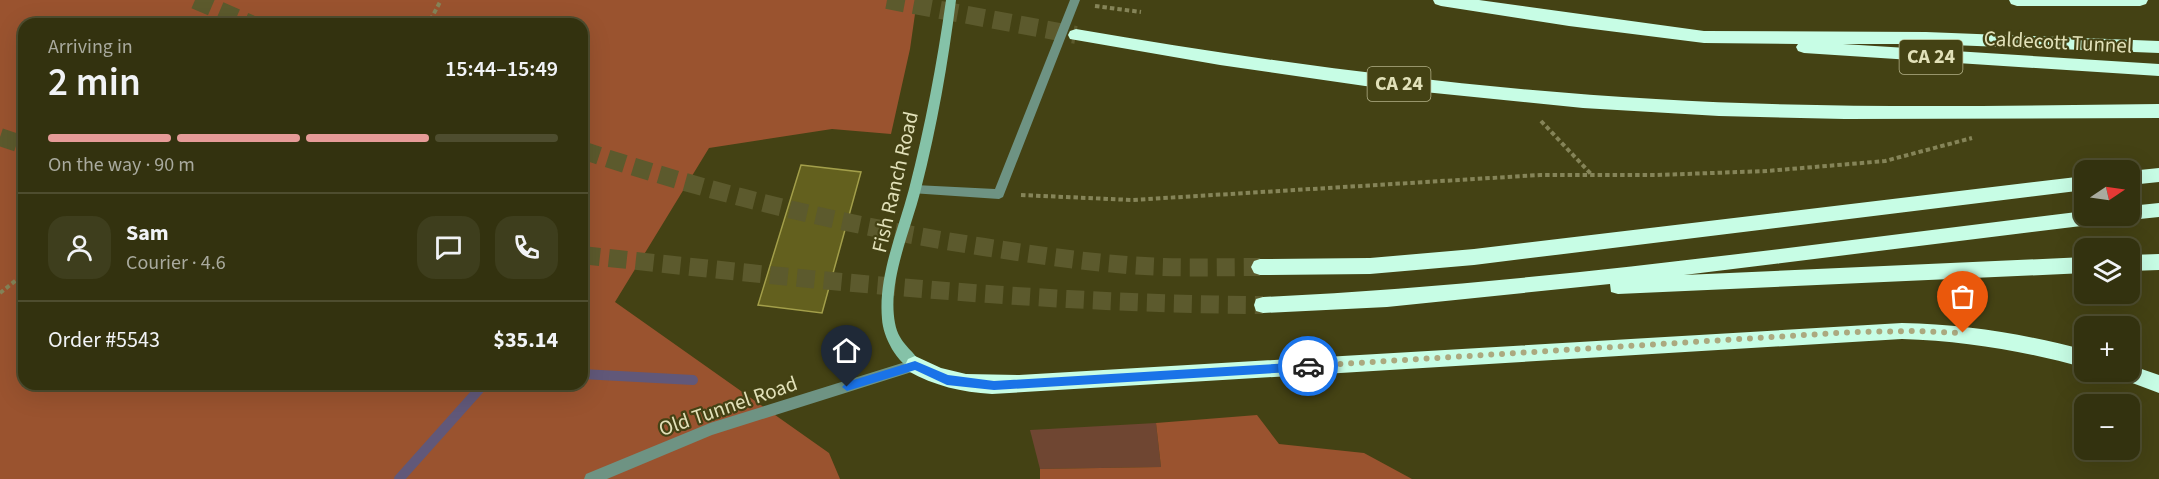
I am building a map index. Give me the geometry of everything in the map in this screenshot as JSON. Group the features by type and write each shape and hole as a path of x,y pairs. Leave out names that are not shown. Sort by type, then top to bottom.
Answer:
{"highway":[{"name":"CA 24","path":"1442,0 1569,20 1704,37"},
{"path":"2017,0 2140,0"},
{"name":"CA 24","path":"1077,35 1312,73 1518,96 1657,106 1793,112 2159,111"},
{"path":"1704,37 1926,38 2159,47"},
{"name":"Caldecott Tunnel","path":"1704,37 1909,56 2159,70"},
{"path":"2140,177 2159,175"},
{"path":"1260,267 1370,266 1474,257 2074,184"},
{"path":"2140,212 2159,210"},
{"path":"1263,305 1356,301 1463,292 2074,220"},
{"path":"2140,263 2159,262"},
{"path":"1463,292 2074,265"},
{"path":"915,365 947,380 994,385 1902,331 1985,336 2074,356"},
{"path":"2140,377 2159,384"}],"main road":[{"name":"Fish Ranch Road","path":"915,365 894,339 890,330 888,311 894,270 915,190 945,47 951,0"}],"street":[{"path":"915,190 999,194 1074,2"},
{"name":"Old Tunnel Road","path":"591,479 710,429 915,365"}],"path":[{"path":"431,18 441,0"},
{"path":"1074,2 1141,12"},
{"path":"1518,96 1592,175"},
{"path":"999,194 1132,200 1540,175 1767,171 1885,161 1976,137"},
{"path":"0,293 18,279"}],"shaded area":[{"path":"0,0 917,0 910,49 891,134 832,129 709,148 615,302 829,453 840,479 0,479"},
{"path":"1257,415 1279,444 1364,453 1412,479 1040,479 1040,469 1161,467 1156,423"},
{"path":"1156,423 1161,467 1040,469 1030,430"}],"building":[{"path":"801,165 861,172 822,313 758,305"}],"waterway":[{"path":"588,374 693,380"},
{"path":"399,479 479,390"}],"tunnel":[{"path":"195,0 237,18"},
{"path":"887,0 1076,35"},
{"path":"0,137 18,143"},
{"path":"588,152 681,181 781,207 933,239 1052,257 1142,266 1260,267"},
{"path":"588,256 922,289 1092,300 1263,305"}],"way so far":[{"path":"1308,366 1853,332 1963,333"}],"route":[{"path":"847,387 915,365 947,380 994,385 1308,366"}]}
